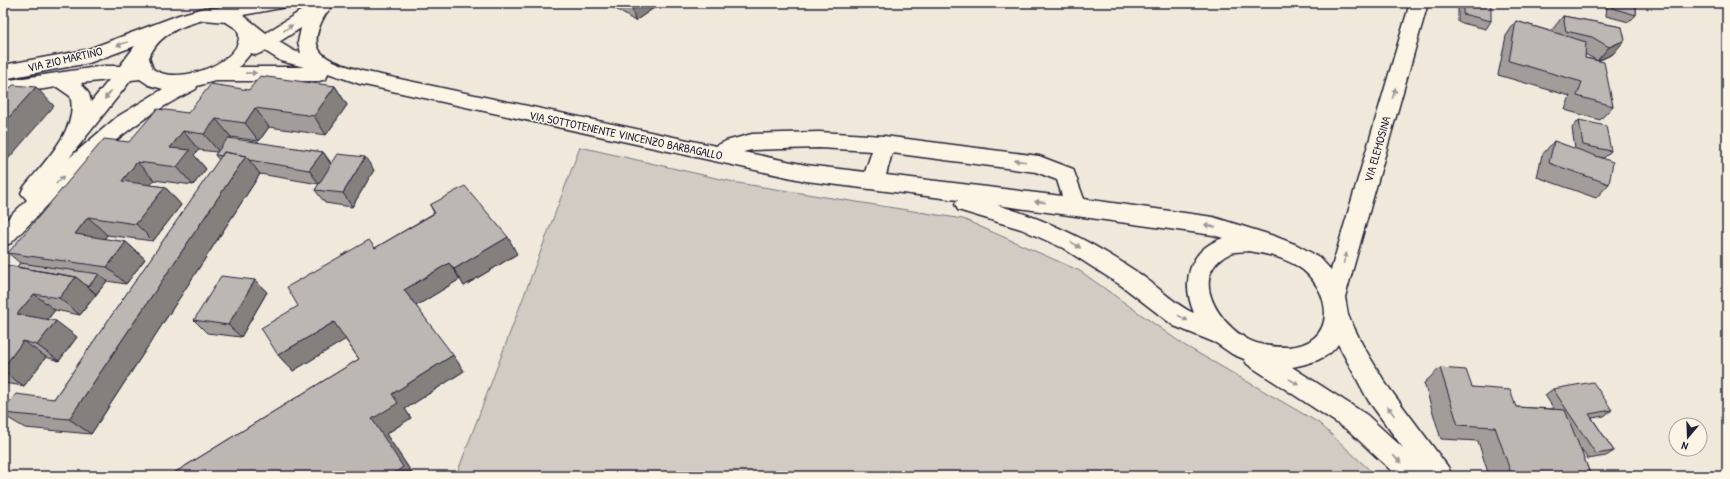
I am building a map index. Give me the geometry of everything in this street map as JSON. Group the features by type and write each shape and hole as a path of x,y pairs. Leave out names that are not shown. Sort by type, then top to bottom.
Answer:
{"street":[{"path":"3,231 76,133 137,67 150,40 171,25 191,17 246,10 280,3"},
{"name":"VIA ELEMOSINA","path":"1336,307 1419,3"},
{"path":"3,237 75,165 117,128 157,101 231,63 325,4"},
{"path":"324,65 311,54 307,36 312,22 325,4"},
{"path":"212,14 234,17 266,42 288,56 324,65 360,77"},
{"name":"VIA ZIO MARTINO","path":"3,72 89,56 171,25"},
{"path":"231,63 243,50 248,40 248,32 245,25"},
{"path":"137,67 153,79 170,83 206,76 296,73 360,77"},
{"name":"VIA ZIO MARTINO","path":"3,88 137,67"},
{"name":"VIA SOTTOTENENTE VINCENZO BARBAGALLO","path":"360,77 717,155 806,173 883,184"},
{"path":"59,80 72,85 79,92 81,111 76,133"},
{"path":"717,155 733,146 752,142 819,140 884,144 1039,164 1066,175 1076,206"},
{"path":"883,184 884,144"},
{"path":"883,184 1020,220 1071,242 1130,280 1182,319 1264,356 1291,358 1315,352 1331,338 1336,307"},
{"path":"883,184 1076,206 1213,226 1274,245 1294,253 1311,265 1325,279 1353,351 1377,392 1438,476"},
{"path":"1274,245 1249,242 1226,246 1208,257 1198,274 1197,294 1205,315 1230,340 1358,423 1415,476"}],"shaded area":[{"path":"580,147 738,183 963,219 1080,271 1184,345 1319,423 1376,476 456,476"}],"building":[{"path":"625,3 637,3 632,7"},
{"path":"1463,3 1482,3 1491,5 1491,21 1463,14"},
{"path":"1613,3 1636,3 1636,15 1612,8"},
{"path":"1563,16 1622,27 1625,40 1609,47 1592,37 1566,31"},
{"path":"1516,21 1586,42 1585,58 1604,62 1613,106 1577,96 1582,82 1509,61"},
{"path":"260,76 335,86 314,116 255,108 245,123 216,119 204,134 183,131 170,148 190,150 177,167 137,162 122,181 165,187 136,224 88,217 75,234 126,242 107,267 8,253 104,139 129,142 157,109 188,113 211,84 249,90"},
{"path":"13,85 36,87 3,124 3,89 8,90"},
{"path":"1579,120 1606,126 1611,151 1583,145"},
{"path":"228,138 323,152 309,170 249,160 246,156 224,152 222,156 215,155"},
{"path":"1554,141 1613,162 1609,184 1549,163"},
{"path":"224,152 246,156 69,419 3,413 3,410 16,394 54,399"},
{"path":"338,154 365,157 343,193 315,190"},
{"path":"465,186 508,237 454,269 449,263 404,290 453,355 392,394 398,403 372,419 403,467 390,476 169,476 359,359 334,322 278,355 261,328 298,306 287,287 369,240 375,248 435,213 430,205"},
{"path":"20,263 99,274 88,287 76,277 17,267"},
{"path":"3,265 76,277 59,298 34,294 17,314 56,321 37,345 23,341 3,368"},
{"path":"221,276 255,280 228,325 194,320"},
{"path":"1440,368 1466,370 1472,387 1510,390 1516,407 1565,410 1591,476 1512,476 1495,427 1458,425"},
{"path":"1593,382 1612,410 1589,414 1614,451 1596,454 1553,389"}]}
